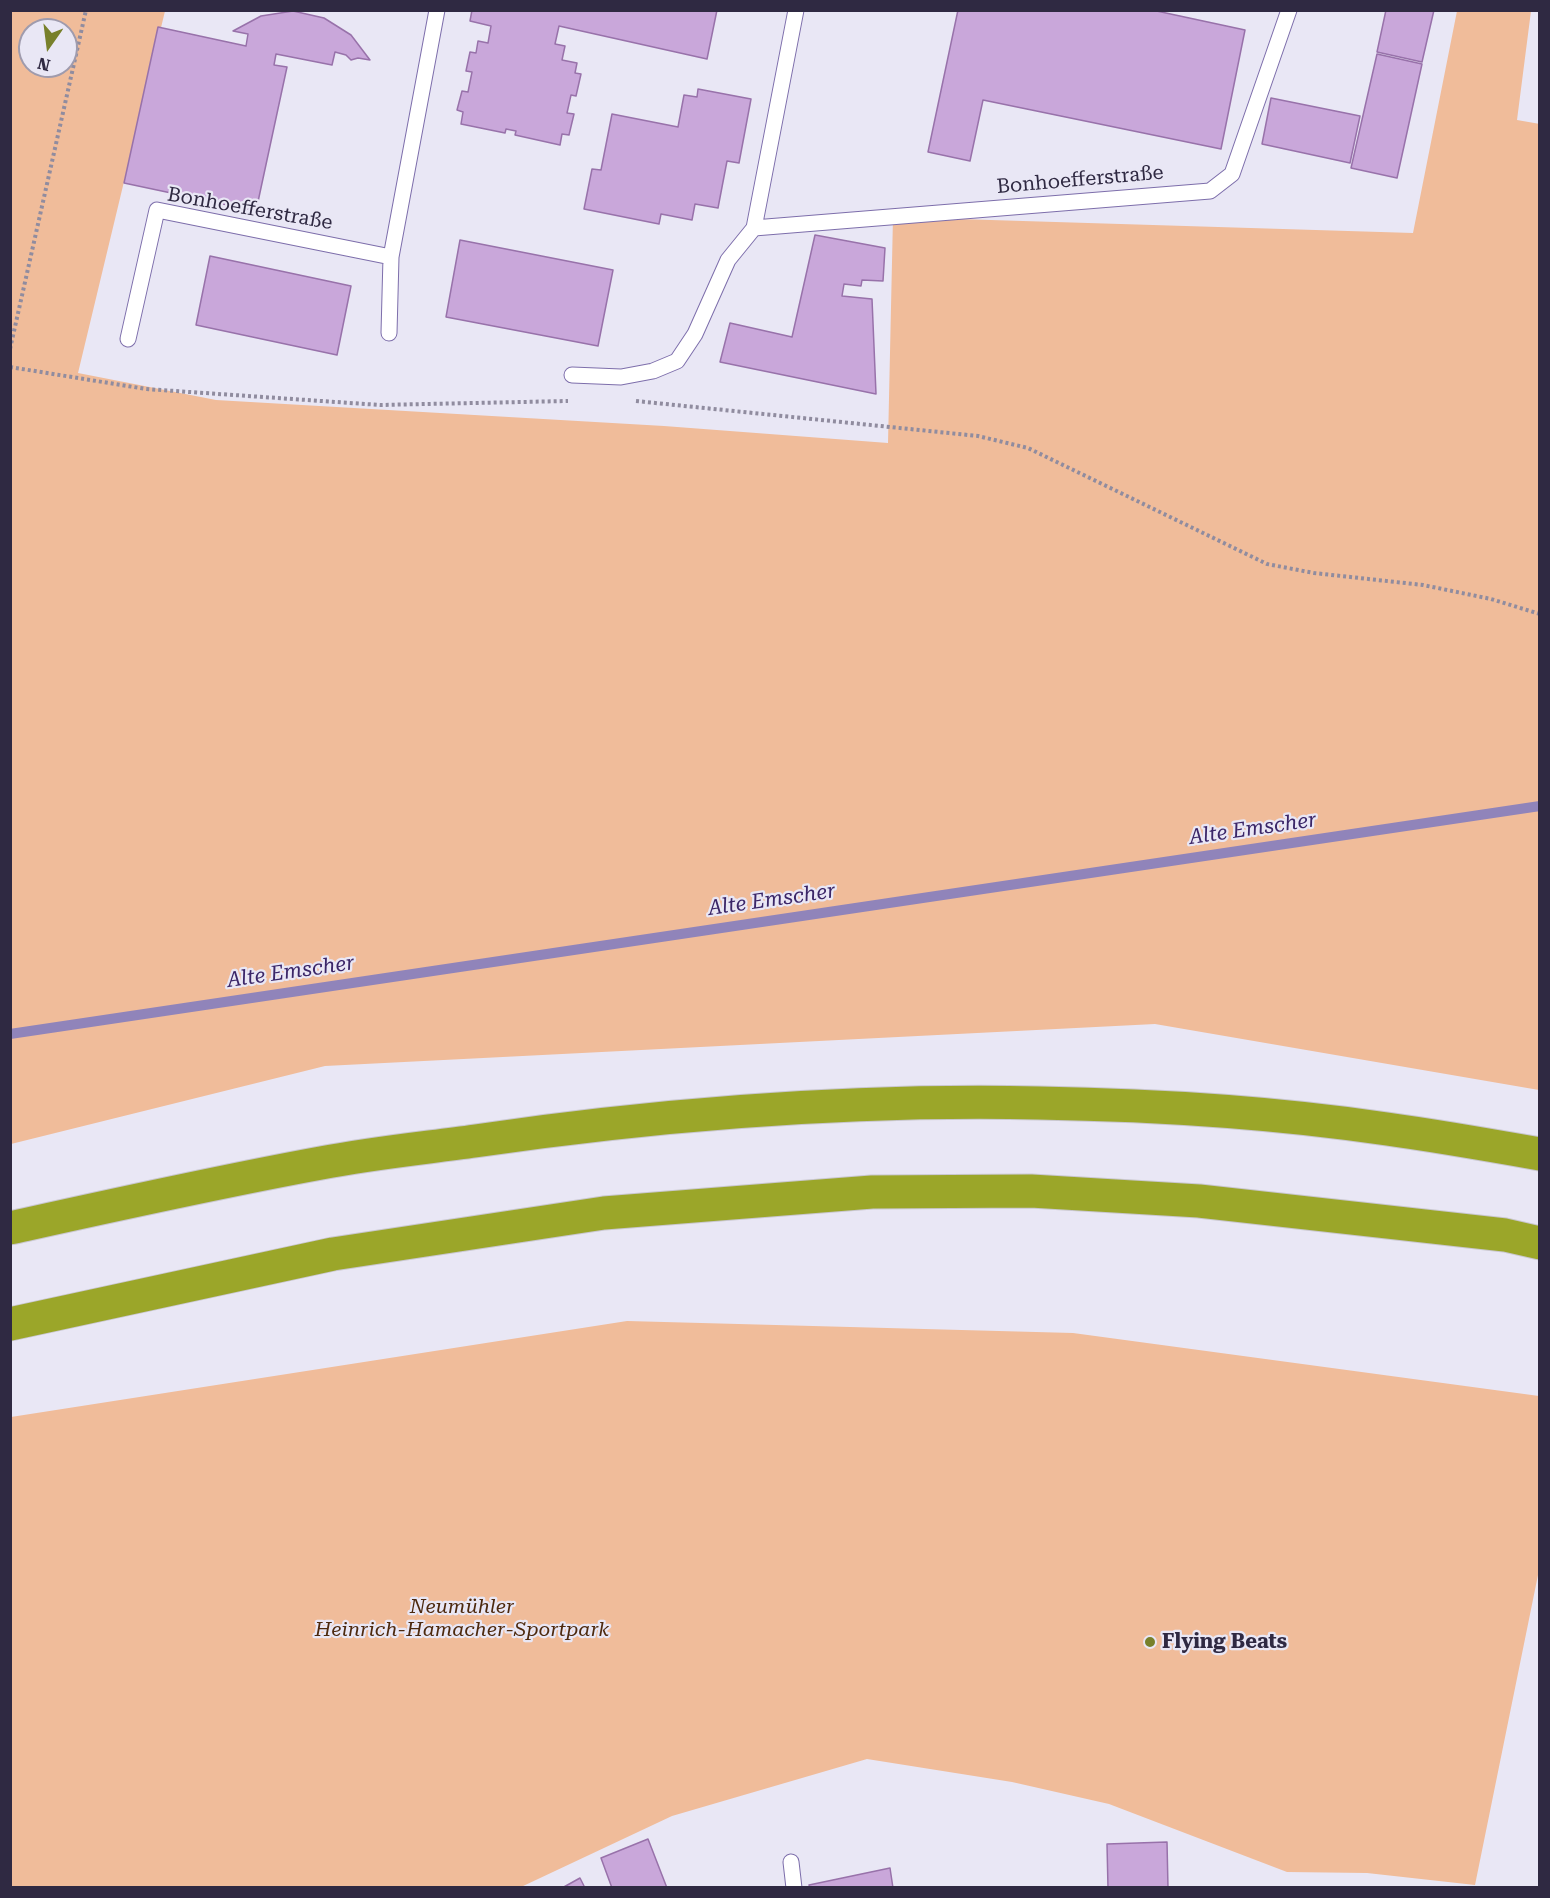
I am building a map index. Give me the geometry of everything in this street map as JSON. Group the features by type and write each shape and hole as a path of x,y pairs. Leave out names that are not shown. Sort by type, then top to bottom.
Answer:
{"highway":[{"path":"10,1228 325,1162 586,1125 727,1111 870,1104 1038,1103 1200,1110 1384,1128 1539,1154"},
{"path":"10,1324 345,1252 604,1213 872,1192 1032,1191 1199,1201 1505,1235 1539,1243"}],"lane":[{"path":"389,333 391,257 437,10"},
{"path":"572,375 621,376 653,371 677,361 695,334 728,260 754,228 796,10"},
{"name":"Bonhoefferstraße","path":"754,228 1210,191 1232,174 1289,10"},
{"name":"Bonhoefferstraße","path":"128,339 157,210 391,257"},
{"path":"791,1862 794,1887"}],"path":[{"path":"10,349 86,10"},
{"path":"10,367 146,389 380,405 579,401"},
{"path":"626,400 988,439 1028,448 1267,564 1314,573 1423,585 1491,599 1539,614"}],"green space":[{"path":"10,11 165,11 78,373 216,400 664,426 888,443 893,217 1413,233 1457,11 1531,11 1517,120 1540,124 1539,1090 1155,1024 325,1066 11,1144"},
{"name":"Neumühler Heinrich-Hamacher-Sportpark","path":"627,1321 1073,1333 1539,1396 1539,1570 1475,1885 1367,1873 1287,1872 1109,1804 1012,1782 867,1759 672,1816 521,1887 11,1887 11,1417"}],"building":[{"path":"472,10 717,10 707,59 559,26 555,44 565,46 562,60 577,63 575,73 581,74 576,96 571,95 567,113 574,114 569,135 562,134 560,145 515,135 516,131 506,129 505,133 461,124 463,112 457,110 462,91 468,92 472,72 466,71 470,52 476,53 478,41 488,43 491,26 470,21"},
{"path":"958,10 1152,10 1245,30 1221,149 983,100 970,161 928,152"},
{"path":"1386,10 1434,10 1422,62 1377,52"},
{"path":"293,11 324,18 351,35 370,60 358,58 351,60 346,55 335,52 332,65 276,54 274,65 287,67 256,211 124,183 158,27 246,46 248,34 233,31 261,16"},
{"path":"1377,54 1422,64 1397,178 1351,168"},
{"path":"698,89 751,99 739,163 727,161 718,208 695,204 692,220 661,214 659,224 584,209 592,169 601,170 612,114 678,127 684,95 697,97"},
{"path":"1271,98 1360,116 1350,163 1262,144"},
{"path":"815,235 885,248 883,281 862,280 861,286 844,284 842,296 872,299 876,394 720,362 730,323 792,337"},
{"path":"460,240 613,270 598,346 446,317"},
{"path":"210,256 351,286 337,355 196,325"},
{"path":"648,1839 667,1888 612,1888 601,1858"},
{"path":"1167,1842 1168,1888 1108,1888 1107,1844"},
{"path":"890,1868 893,1888 810,1888 809,1885"},
{"path":"580,1878 585,1888 562,1888"}],"waterway":[{"name":"Alte Emscher","path":"10,1034 1540,806"}],"place":[{"name":"Flying Beats","path":"1150,1642"}]}
